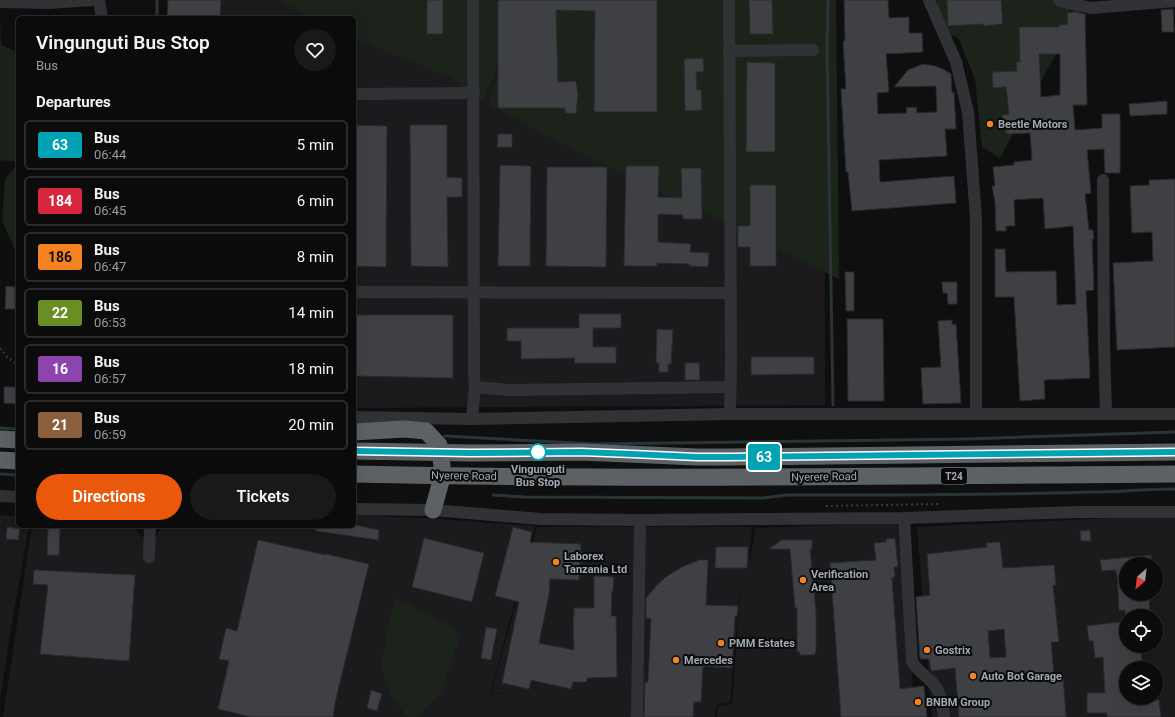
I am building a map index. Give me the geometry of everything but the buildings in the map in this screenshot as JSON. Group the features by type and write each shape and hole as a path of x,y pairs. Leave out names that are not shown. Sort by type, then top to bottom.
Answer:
{"highway":[{"path":"356,432 404,429 426,431 439,445 442,465 441,481 433,510"},
{"path":"0,439 16,440"},
{"name":"Nyerere Road","path":"356,451 588,452 723,457 1175,452"},
{"path":"0,460 16,461"},
{"name":"Nyerere Road","path":"356,474 742,478 1175,474"}],"street":[{"path":"0,2 48,3 93,0"},
{"path":"99,0 102,16"},
{"path":"472,419 475,387 473,0"},
{"path":"729,0 730,414"},
{"path":"929,0 956,62 968,112 976,218 976,414"},
{"path":"1059,0 1068,4 1091,8 1175,1"},
{"path":"730,50 813,50"},
{"path":"356,94 474,93"},
{"path":"1104,180 1104,344 1106,414"},
{"path":"356,292 730,293"},
{"path":"475,387 509,390 730,387"},
{"path":"356,417 472,419 730,414 1175,414"},
{"path":"0,496 16,497"},
{"path":"356,508 433,510 541,519 640,520 904,518 1077,512 1175,512"},
{"path":"904,518 912,662 918,671 926,676 935,686 941,696 944,717"},
{"path":"637,717 640,520"},
{"path":"149,557 150,528"}],"path":[{"path":"0,348 8,358 16,364"},
{"path":"820,506 938,504"}],"shaded area":[{"path":"205,0 824,0 825,405 356,408 356,16 205,16"},
{"path":"278,0 526,0 483,101 449,77 356,39 356,16 308,16"},
{"path":"529,0 836,0 839,279 572,149 488,104"},
{"path":"937,0 1085,0 1000,158 982,147 975,79 959,39 941,29"},
{"path":"0,19 1,45 16,51 16,162 0,160"},
{"path":"16,165 16,252 2,221 5,179"},
{"path":"0,515 16,516 16,528 29,528 0,700"},
{"path":"356,515 535,526 490,695 511,693 491,694 537,527 752,527 749,564 756,528 897,523 916,717 717,717 718,706 732,704 741,578 730,702 717,704 715,717 3,717 32,528 135,528 142,537 156,536 161,528 356,528"},
{"path":"1175,516 1175,717 932,717 917,527"},
{"path":"396,597 450,626 461,637 441,693 417,717 410,717 406,715 391,695 381,666 389,621"}],"waterway":[{"path":"157,0 157,16"},
{"path":"828,0 827,49 833,405"},
{"path":"0,428 16,429"},
{"path":"445,436 594,444 967,439 1175,432"},
{"path":"0,474 16,475"},
{"path":"493,495 525,497 763,498 787,495 1019,494 1175,489"}],"bus line":[{"name":"63","path":"356,451 470,453 581,452 697,457 1175,452"}],"place":[{"name":"Beetle Motors","path":"990,124"},
{"name":"Vingunguti Bus Stop","path":"538,452"},
{"name":"Laborex Tanzania Ltd","path":"556,562"},
{"name":"Verification Area","path":"803,580"},
{"name":"PMM Estates","path":"721,643"},
{"name":"Gostrix","path":"927,650"},
{"name":"Mercedes","path":"676,660"},
{"name":"Auto Bot Garage","path":"973,676"},
{"name":"BNBM Group","path":"918,702"}]}
